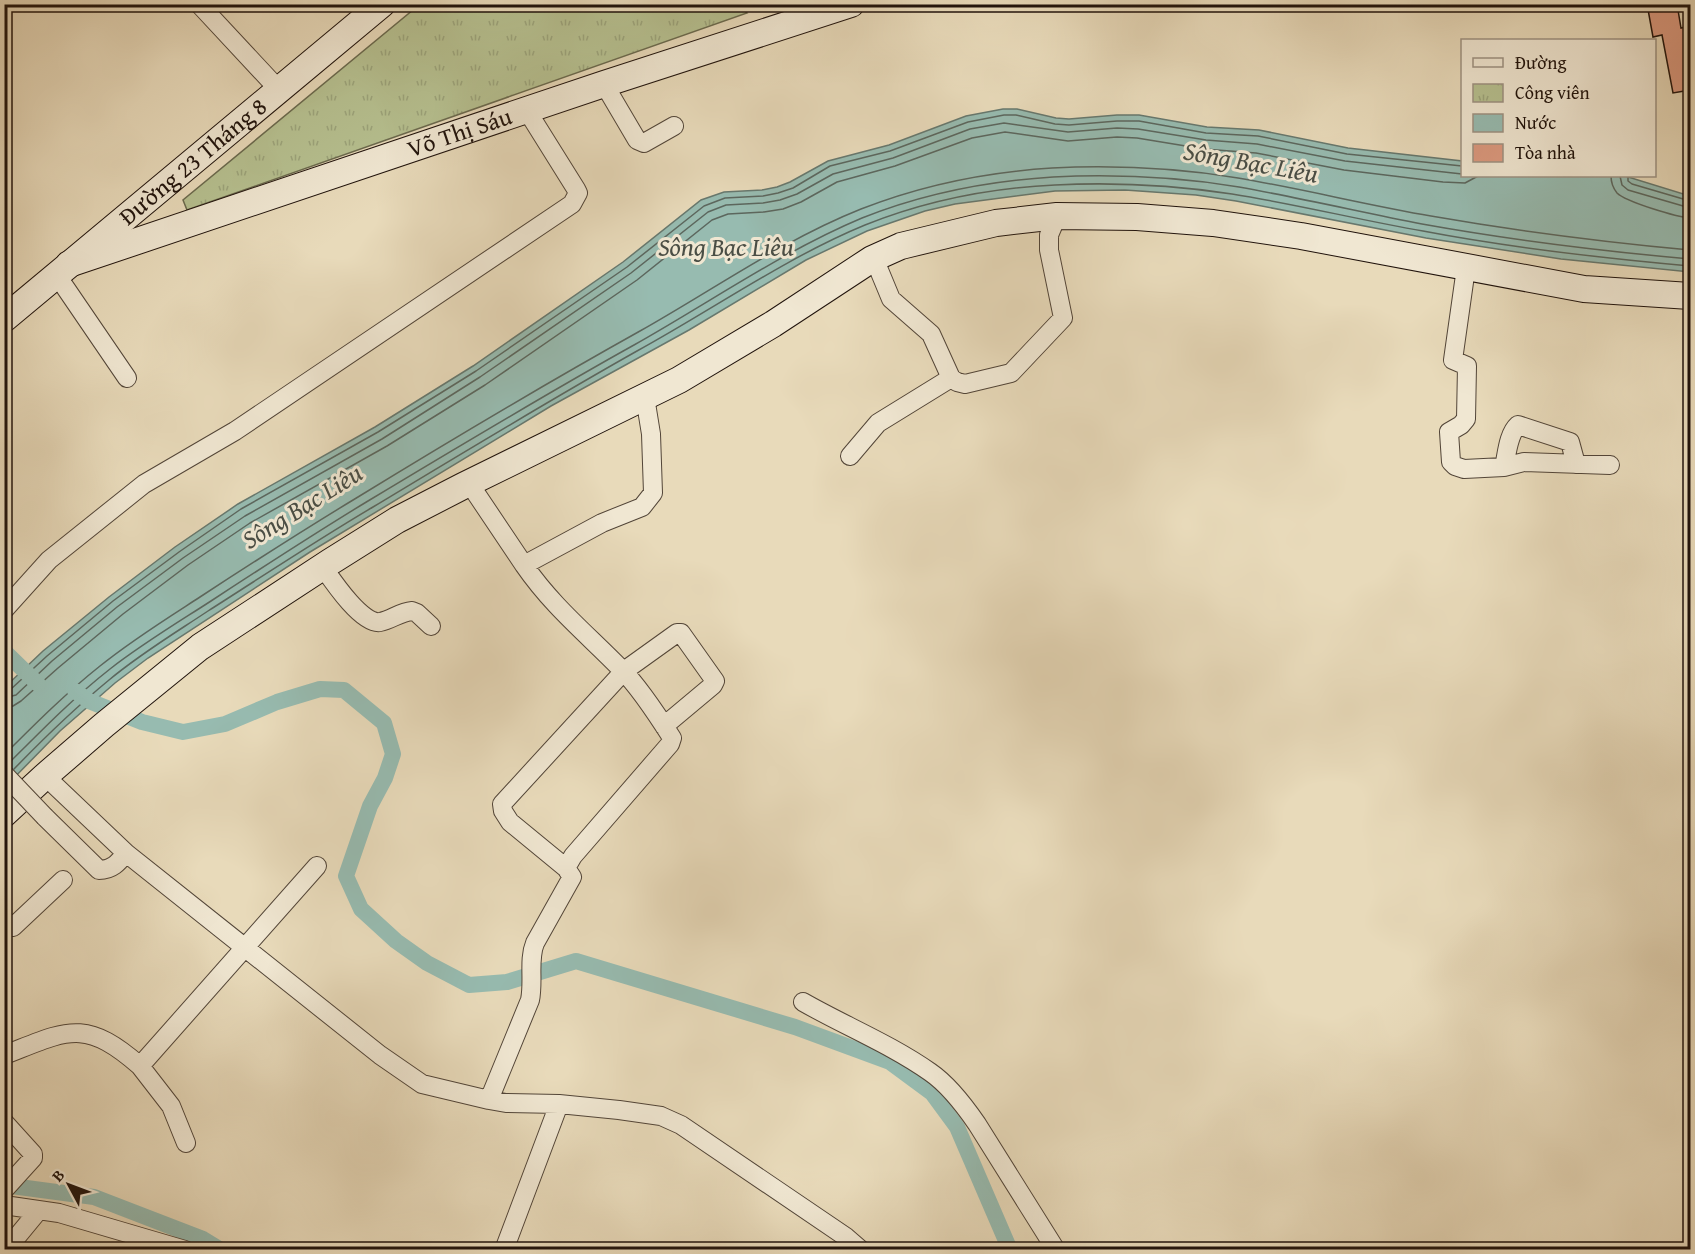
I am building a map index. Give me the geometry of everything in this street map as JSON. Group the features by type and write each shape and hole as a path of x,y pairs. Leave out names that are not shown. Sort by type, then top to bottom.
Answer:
{"street":[{"path":"199,4 280,91"},
{"name":"Đường 23 Tháng 8","path":"4,319 382,4"},
{"name":"Võ Thị Sáu","path":"63,269 163,232 851,4"},
{"path":"604,84 641,143 674,126"},
{"path":"4,610 49,560 144,484 235,431 572,204 578,194 576,189 526,110"},
{"path":"148,200 146,209 150,222 163,232"},
{"path":"874,258 891,299 931,334 951,378 965,384 1011,373 1063,318 1049,250 1049,235 1058,216"},
{"path":"4,814 104,725 200,647 323,567 398,520 679,380 773,324 874,258 901,246 996,223 1058,216 1137,217 1213,223 1301,236 1584,290 1690,296"},
{"path":"1466,268 1453,360 1467,366 1466,419 1449,432 1451,462 1464,469 1524,462 1610,465"},
{"path":"63,269 127,378"},
{"path":"850,456 878,423 951,378"},
{"path":"524,565 602,524 642,507 647,501 652,493 651,434 645,397"},
{"path":"1504,466 1511,435 1518,425 1570,442 1576,464"},
{"path":"469,483 538,586 580,631 624,672 672,738 670,744 573,856 566,868"},
{"path":"323,567 347,600 370,620 380,622 412,611 431,626"},
{"path":"489,1100 530,1000 535,943 572,880 566,868 510,822 503,812 502,804 624,672 677,633 681,633 715,681 664,726"},
{"path":"4,774 99,870 107,870 118,863 126,853"},
{"path":"45,776 126,853 380,1055 422,1084 506,1103 559,1104 661,1116 681,1125 846,1237 861,1250"},
{"path":"140,1066 317,866"},
{"path":"4,921 13,927 63,880"},
{"path":"803,1002 932,1073 963,1103 1056,1250"},
{"path":"4,1055 61,1034 76,1032 105,1040 119,1048 140,1066 171,1106 186,1143"},
{"path":"504,1250 559,1104"},
{"path":"4,1122 33,1154 33,1158 4,1190"},
{"path":"4,1205 39,1210 145,1244 185,1250"},
{"path":"6,1250 39,1210"}],"green space":[{"path":"738,4 747,13 187,210 183,200 419,5"}],"water":[{"name":"Sông Bạc Liêu","path":"1003,109 1017,109 1069,119 1139,115 1207,127 1259,130 1348,148 1461,161 1461,177 1628,177 1690,196 1690,272 1561,259 1426,238 1196,195 1125,190 1055,191 955,204 925,211 867,231 806,260 689,330 551,406 310,552 148,658 115,683 60,731 5,787 5,687 43,651 175,547 238,504 375,427 473,366 623,262 701,200 724,192 777,187 828,161 889,145 966,116"}],"building":[{"path":"1647,4 1677,4 1681,28 1690,26 1690,90 1673,93 1662,35 1653,37"}],"waterway":[{"path":"4,651 38,684"},
{"path":"75,691 89,701 142,722 183,732 225,724 277,702 320,689 344,690 384,723 393,754 385,778 370,806 346,876 361,909 396,941 427,963 469,985 507,982 576,961 795,1027 890,1062 932,1093 957,1127 1010,1250"},
{"path":"4,1185 94,1197 203,1239 221,1250"}]}
